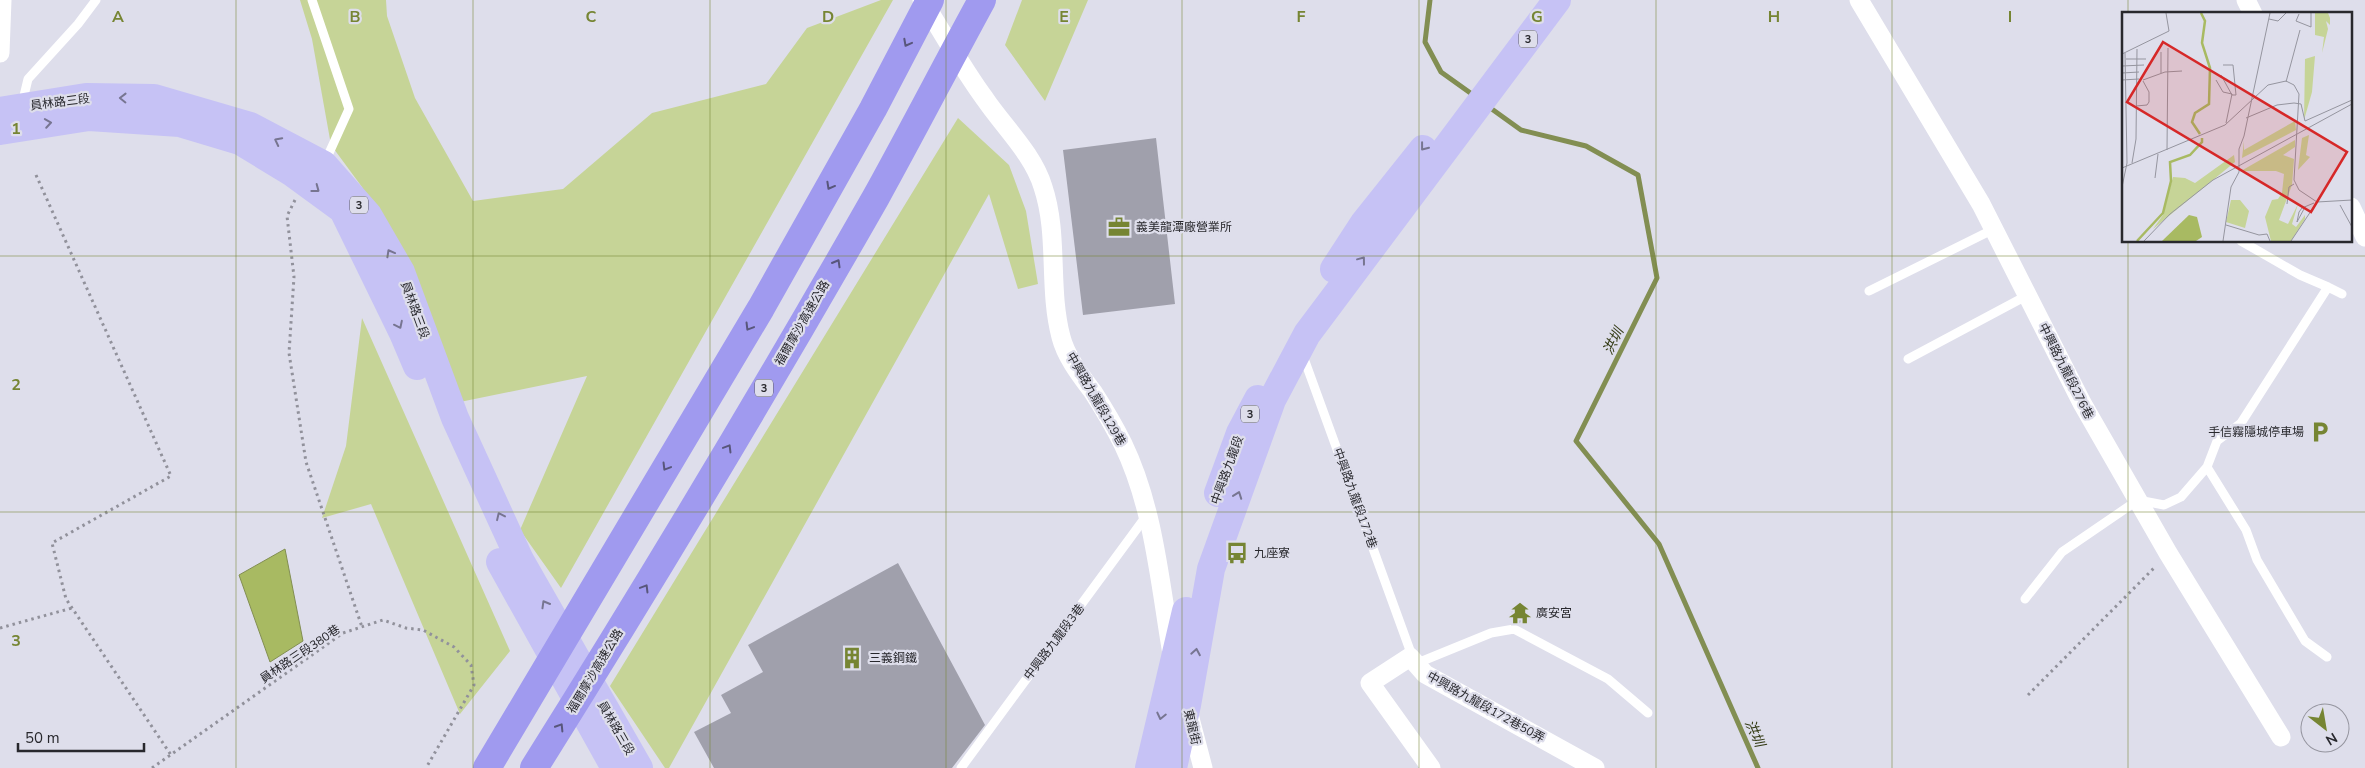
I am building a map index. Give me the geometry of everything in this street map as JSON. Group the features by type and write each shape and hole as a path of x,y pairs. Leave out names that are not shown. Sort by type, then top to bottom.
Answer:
{"highway":[{"path":"487,768 761,308 873,108 930,0"},
{"name":"福爾摩沙高速公路","path":"534,768 593,675 877,195 982,0"}],"main road":[{"name":"3","path":"1490,75 1536,0"},
{"name":"3","path":"1490,75 1557,0"},
{"name":"中興路九龍段","path":"1173,768 1180,685 1205,529 1240,433 1364,224 1462,113 1490,75"},
{"name":"員林路三段","path":"11,109 86,98 154,98 250,126 368,214 401,272 513,568 615,768"},
{"name":"員林路三段","path":"0,131 89,117 180,123 240,140 314,173"},
{"name":"中興路九龍段","path":"1149,768 1180,685 1211,569 1272,400 1297,339"},
{"name":"員林路三段","path":"513,568 639,768"}],"street":[{"path":"0,53 2,0"},
{"name":"中興路九龍段129巷","path":"922,0 983,98 1036,168 1048,205 1055,304 1061,338 1075,366 1102,406 1123,444 1139,482 1180,685"},
{"name":"中興路九龍段276巷","path":"1859,0 1981,204 2082,403 2168,553 2281,737"},
{"path":"2352,209 2365,236"},
{"name":"中興路九龍段172巷50弄","path":"1431,768 1370,683 1410,657 1425,674 1595,768"},
{"name":"東龍街","path":"1180,685 1203,768"}],"lane":[{"path":"85,0 87,12"},
{"path":"11,109 28,79 96,0"},
{"path":"312,0 349,109 314,173"},
{"path":"1868,290 1994,229"},
{"path":"2243,242 2300,275 2342,294"},
{"path":"2025,599 2062,552 2138,500 2164,505 2182,497 2207,467 2218,441 2241,423 2328,287"},
{"path":"1908,359 2028,295"},
{"name":"中興路九龍段172巷","path":"1297,339 1415,664"},
{"path":"2207,467 2246,530 2257,560 2305,641 2327,657"},
{"name":"中興路九龍段3巷","path":"961,768 1147,515"},
{"path":"1415,664 1491,633 1514,629 1608,679 1648,713"}],"path":[{"path":"314,173 288,216 294,277 289,353 306,462 362,627"},
{"path":"36,175 171,476 52,543 66,599 171,754"},
{"path":"2028,696 2168,553"},
{"path":"0,628 72,608"},
{"name":"員林路三段380巷","path":"152,768 343,633 383,620 406,628 423,630 454,647 471,665 474,685 426,768"}],"shaded area":[{"path":"300,0 386,0 387,16 415,98 473,201 563,189 652,113 766,84 807,28 881,0 893,0 561,588 520,530 587,376 455,403 362,187 331,145 312,39"},
{"path":"1022,0 1088,0 1045,101 1005,45"},
{"path":"958,118 1009,165 1026,211 1038,284 1018,289 989,194 669,768 665,768 610,686"},
{"path":"362,318 510,651 460,714 371,504 322,518 346,446"},
{"path":"285,549 303,641 270,662 239,575"}],"building":[{"name":"義美龍潭廠營業所","path":"1156,138 1175,304 1083,315 1063,150"},
{"name":"三義鋼鐵","path":"898,563 985,725 952,768 714,768 694,732 731,713 721,695 763,672 748,645"},
{"name":"廣安宮","path":"1523,603 1530,617 1518,624 1510,609"}],"waterway":[{"name":"洪圳","path":"1430,0 1425,42 1441,72 1476,97"},
{"name":"洪圳","path":"1489,107 1521,130 1586,146 1638,175 1657,278 1576,441 1659,544 1758,768"}],"place":[{"name":"義美龍潭廠營業所","path":"1119,227"},
{"name":"手信霧隱城停車場","path":"2320,432"},
{"name":"九座寮","path":"1237,553"},
{"name":"廣安宮","path":"1520,613"},
{"name":"三義鋼鐵","path":"852,658"}]}
